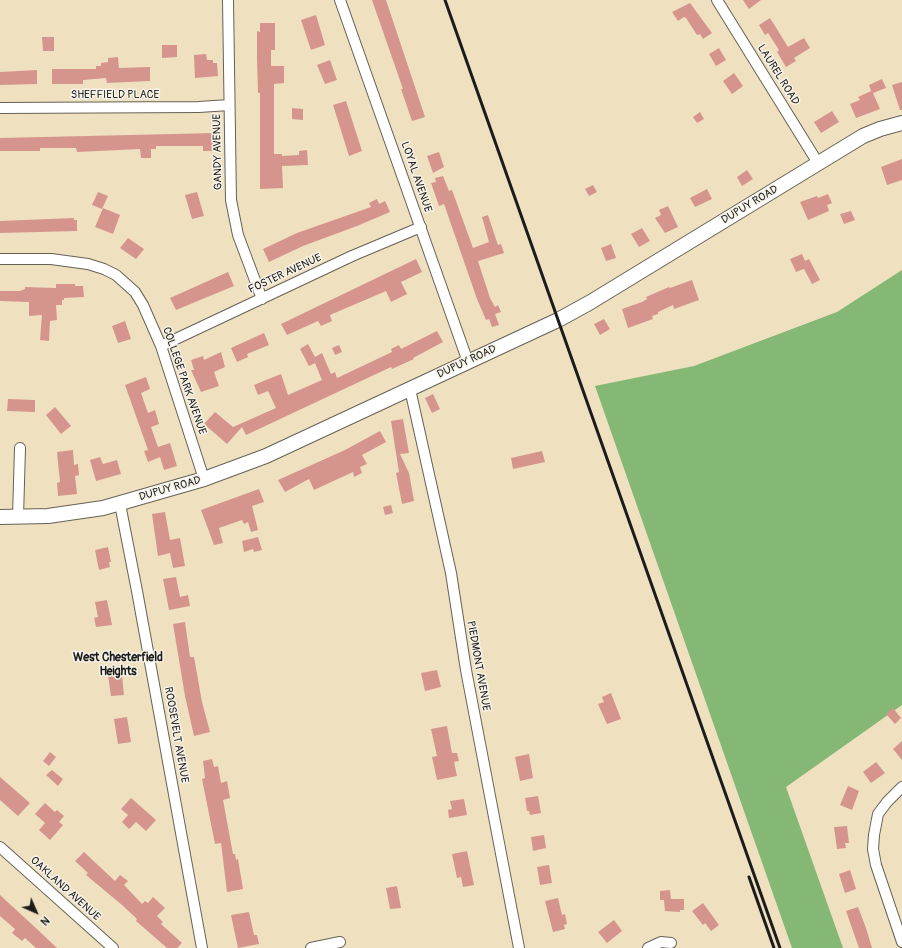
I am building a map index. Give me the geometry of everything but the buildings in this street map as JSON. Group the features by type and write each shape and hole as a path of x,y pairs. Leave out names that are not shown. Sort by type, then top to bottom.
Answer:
{"street":[{"name":"GANDY AVENUE","path":"228,0 231,200 234,220 242,248 262,299"},
{"name":"LOYAL AVENUE","path":"340,0 468,362"},
{"name":"LAUREL ROAD","path":"717,0 818,163"},
{"name":"SHEFFIELD PLACE","path":"0,108 199,107 229,105"},
{"name":"DUPUY ROAD","path":"0,517 70,514 120,504 204,479 266,456 553,322 589,303 863,136 880,129 902,123"},
{"name":"FOSTER AVENUE","path":"161,346 352,256 421,227"},
{"name":"COLLEGE PARK AVENUE","path":"0,258 69,261 104,269 116,275 135,292 143,305 161,346 204,479"},
{"name":"PIEDMONT AVENUE","path":"410,390 451,573 466,670 519,948"},
{"path":"18,517 20,448"},
{"name":"ROOSEVELT AVENUE","path":"120,504 138,592 202,948"},
{"path":"902,787 887,802 878,814 873,849 876,865 902,942"},
{"name":"OAKLAND AVENUE","path":"0,847 113,948"},
{"path":"311,948 340,942"},
{"path":"648,948 661,942 671,943"}],"green space":[{"path":"902,270 902,705 786,787 843,948 792,948 595,386 694,366 837,312"}],"railway":[{"path":"445,0 780,948"},
{"path":"749,877 774,948"}],"district":[{"name":"West Chesterfield Heights","path":"118,665"}]}
